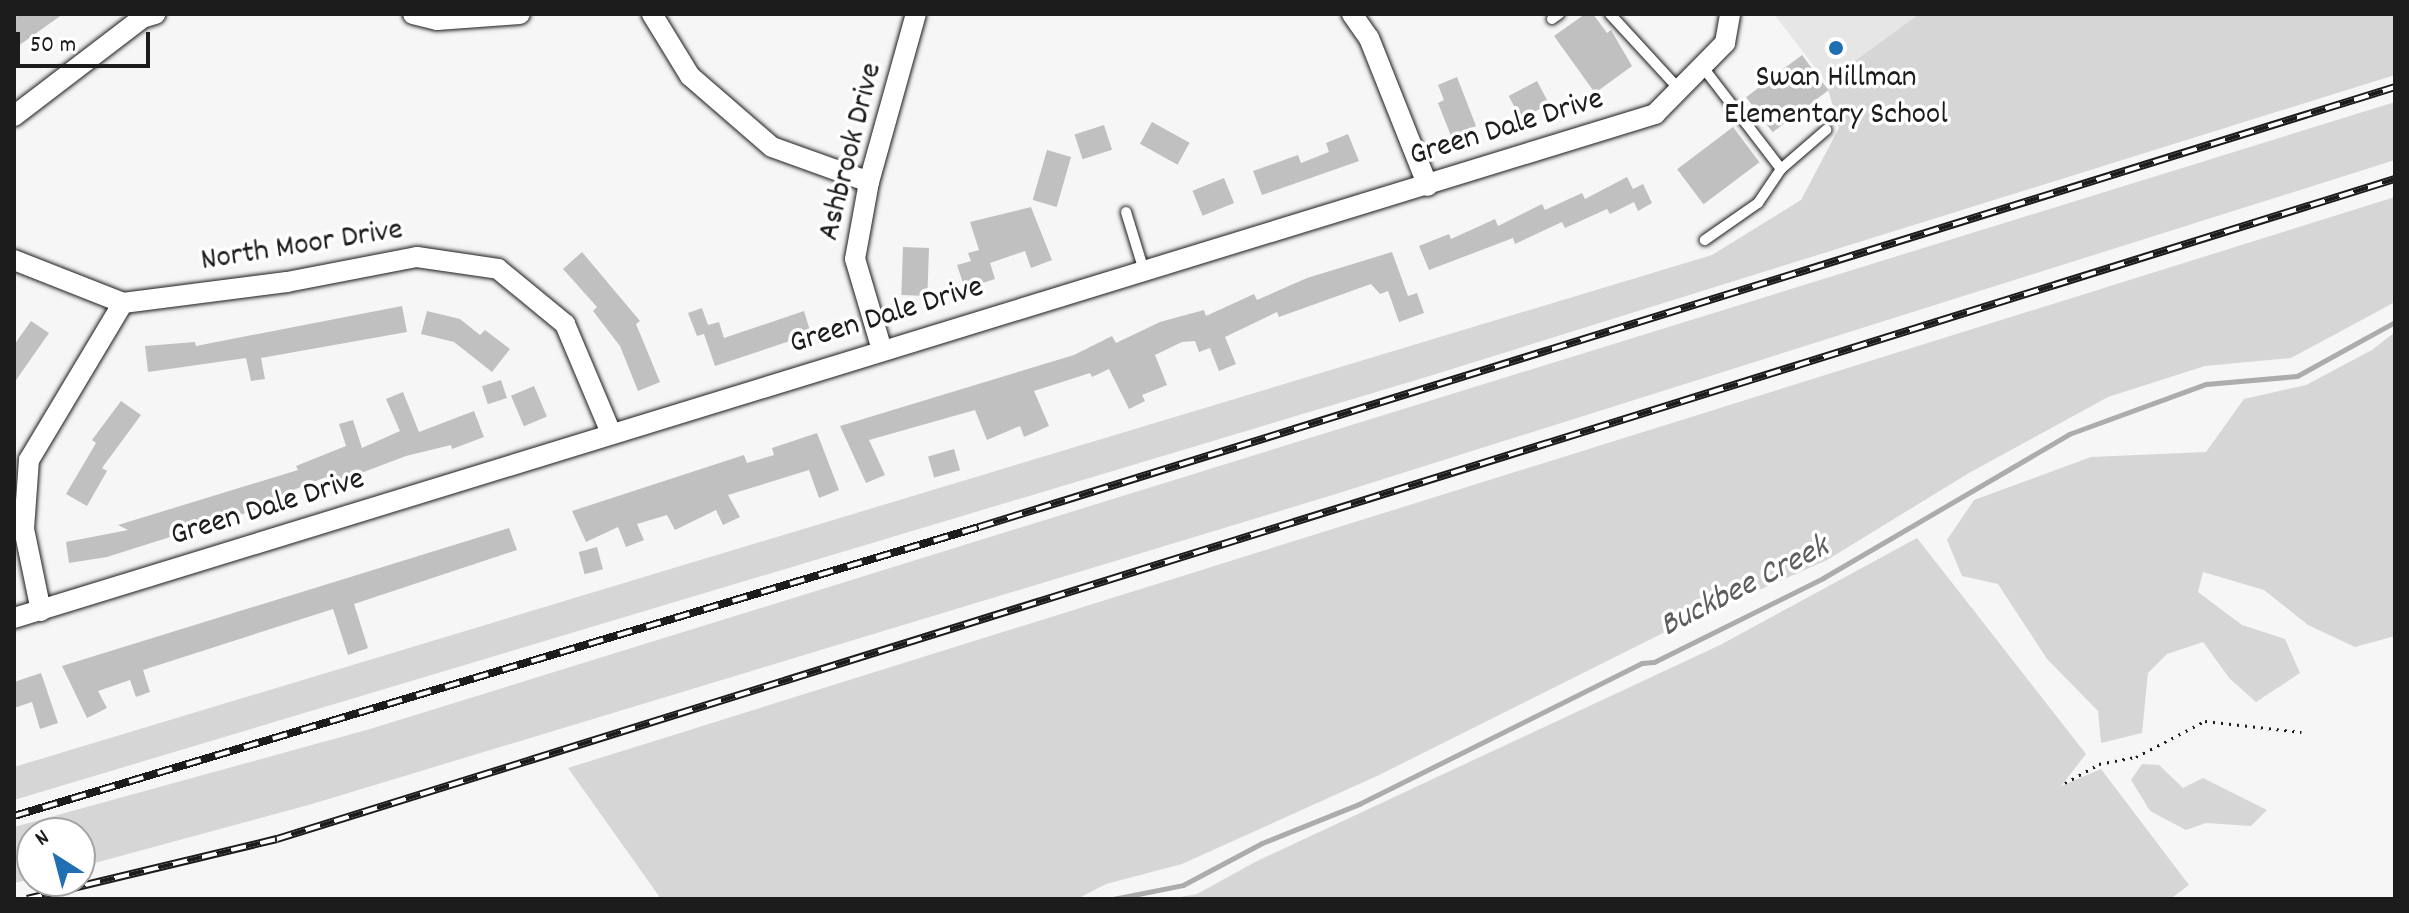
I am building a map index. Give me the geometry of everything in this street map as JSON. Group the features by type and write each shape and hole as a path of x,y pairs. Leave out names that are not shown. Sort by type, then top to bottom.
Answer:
{"street":[{"path":"14,116 142,18 155,14"},
{"path":"413,14 437,20 520,14"},
{"path":"652,14 690,76 772,147 869,182"},
{"name":"Ashbrook Drive","path":"882,350 855,259 869,182 916,14"},
{"path":"1352,14 1369,38 1428,186"},
{"name":"Green Dale Drive","path":"14,618 1655,114 1725,43 1730,14"},
{"name":"North Moor Drive","path":"123,303 417,257 498,269 565,324 611,433"},
{"path":"14,260 123,303 29,460 24,529 41,611"}],"lane":[{"path":"1610,14 1679,89"},
{"path":"1702,66 1781,169"},
{"path":"1705,240 1758,203 1781,169 1826,130"},
{"path":"1126,212 1144,271"}],"path":[{"path":"2065,783 2099,764 2136,757 2205,721 2301,732"}],"shaded area":[{"name":"Swan Hillman Elementary School","path":"1774,14 1919,14 1826,82"},
{"path":"1919,14 2395,14 2395,75 1423,378 14,800 14,767 1712,255 1801,200 1839,128 1826,82"},
{"path":"2395,102 2395,160 1336,494 312,804 96,863 96,817 50,817 370,729"},
{"path":"2395,197 2395,302 2291,358 2205,366 2108,397 1969,473 1827,560 1669,630 1377,776 1182,864 1106,884 1077,899 661,899 568,768"},
{"path":"2395,332 2395,636 2355,647 2308,625 2264,590 2203,572 2198,592 2242,625 2285,639 2300,673 2256,702 2230,679 2203,642 2167,654 2148,673 2142,733 2101,743 2098,711 2047,659 1998,584 1962,576 1947,540 1974,500 2091,457 2206,452 2244,399 2306,385 2372,350"},
{"path":"1917,538 2086,754 2061,786 2101,769 2189,885 2170,899 1170,899 1197,894 1257,861 1720,645"},
{"path":"2142,764 2159,765 2183,788 2203,778 2267,810 2251,826 2206,823 2186,830 2150,811 2131,780"},
{"path":"16,826 14,883 14,827"}],"building":[{"path":"20,14 63,14 14,49 14,18"},
{"path":"1585,14 1593,14 1607,33 1611,30 1632,66 1595,93 1554,36"},
{"path":"1802,55 1828,90 1773,132 1746,97"},
{"path":"1457,77 1476,126 1451,136 1438,103 1444,100 1438,85"},
{"path":"1537,81 1549,104 1521,119 1509,96"},
{"path":"1152,122 1190,143 1177,165 1140,144"},
{"path":"1104,125 1112,150 1083,159 1075,135"},
{"path":"1733,127 1759,162 1704,204 1677,169"},
{"path":"1348,134 1359,161 1262,195 1253,171 1298,155 1301,163 1329,152 1326,143"},
{"path":"1047,150 1071,157 1057,207 1033,200"},
{"path":"1627,177 1633,189 1643,184 1652,203 1638,211 1634,202 1610,214 1607,209 1565,228 1562,222 1515,244 1513,238 1429,270 1419,246 1449,234 1451,239 1495,219 1498,226 1542,204 1545,210 1582,193 1585,199"},
{"path":"1224,178 1234,203 1203,216 1192,191"},
{"path":"1031,207 1052,260 1031,268 1025,251 990,263 995,279 965,289 957,265 971,261 968,253 979,250 970,222"},
{"path":"903,247 929,248 927,296 901,295"},
{"path":"582,252 640,321 636,324 660,382 638,391 620,346 593,311 597,307 563,269"},
{"path":"1392,252 1408,296 1417,293 1424,313 1399,322 1388,291 1380,294 1371,284 1279,317 1277,312 1225,337 1236,364 1219,371 1210,348 1199,352 1195,341 1182,342 1155,355 1167,385 1142,395 1145,401 1129,409 1109,369 1092,377 1090,373 1034,391 1049,426 1024,437 1020,426 987,440 975,410 869,440 885,475 866,483 840,426 1074,355 1112,336 1116,343 1160,322 1204,310 1206,316 1254,294 1257,300 1307,278"},
{"path":"402,306 407,332 261,358 265,379 251,381 246,358 148,372 145,346 195,342 196,346"},
{"path":"702,308 708,325 719,322 724,338 804,311 811,334 715,366 704,334 697,336 688,313"},
{"path":"427,311 460,319 480,335 485,330 510,349 492,372 454,342 421,334"},
{"path":"31,321 49,333 14,383 14,345"},
{"path":"501,380 507,398 488,404 482,386"},
{"path":"534,386 547,416 524,426 511,396"},
{"path":"403,392 419,432 474,411 484,437 452,449 451,445 406,456 329,485 326,477 288,492 290,499 107,557 69,563 66,542 128,530 118,525 298,470 296,466 346,446 339,424 353,420 362,448 400,431 386,399"},
{"path":"121,401 141,415 102,468 107,471 87,506 66,494 96,443 92,440"},
{"path":"817,433 839,490 819,498 809,470 728,495 740,517 723,525 716,510 675,530 667,515 637,524 644,540 626,547 618,527 586,542 572,511 744,455 747,463 774,455 772,448"},
{"path":"954,449 960,470 934,478 928,456"},
{"path":"509,528 517,550 354,604 368,648 348,655 333,609 143,670 150,692 136,697 130,680 98,691 107,708 87,718 62,666"},
{"path":"597,547 603,569 585,574 579,552"},
{"path":"41,673 58,723 40,729 32,702 14,708 14,682"}],"waterway":[{"name":"Buckbee Creek","path":"1113,899 1183,885 1262,843 1359,804 1642,663 1654,662 1823,578 2069,434 2206,384 2297,376 2395,322"}],"railway":[{"path":"14,816 979,527 2395,87"},
{"path":"27,899 277,839 2395,179"}],"place":[{"name":"Swan Hillman Elementary School","path":"1836,48"}]}
